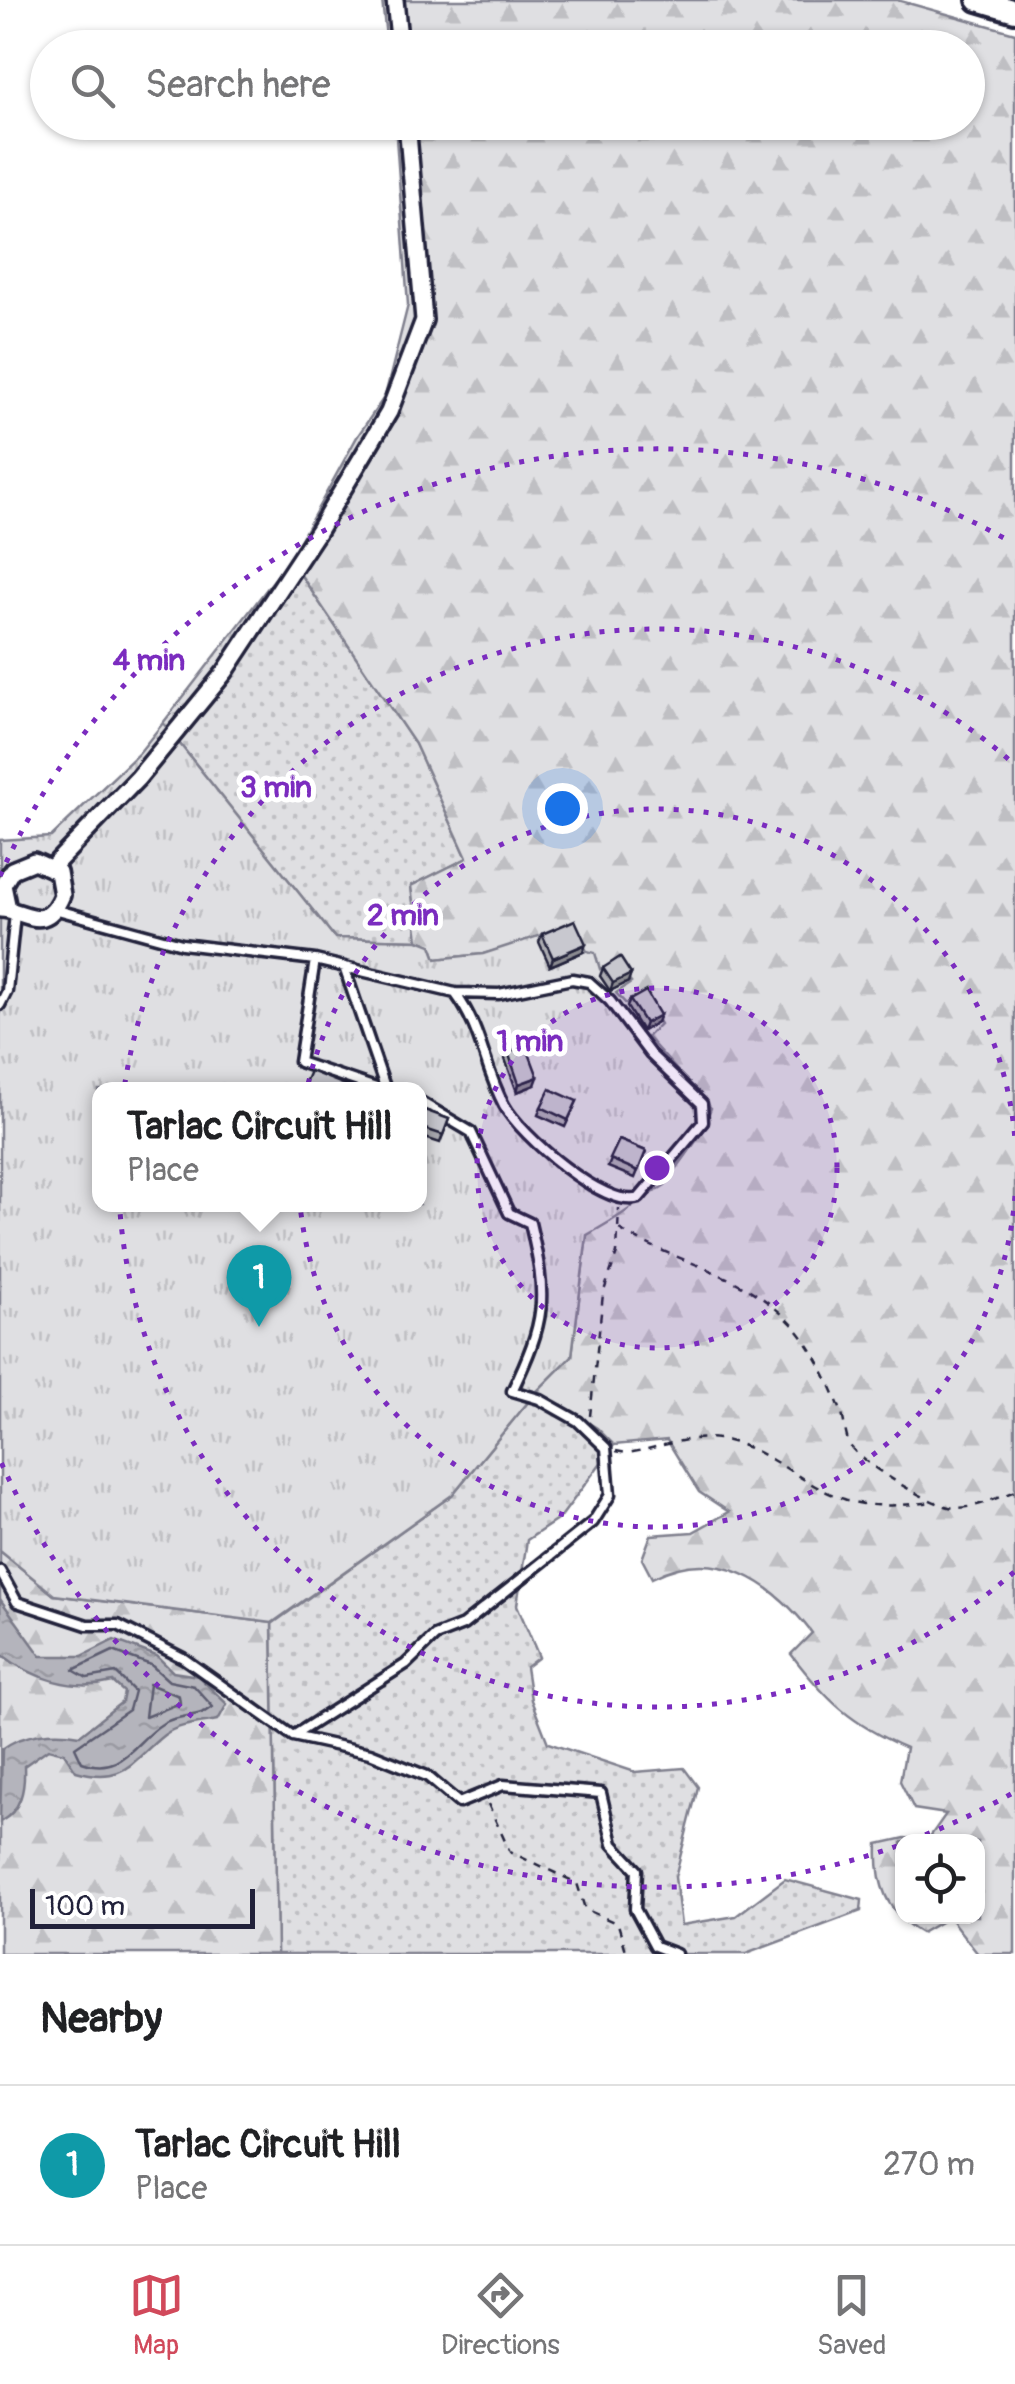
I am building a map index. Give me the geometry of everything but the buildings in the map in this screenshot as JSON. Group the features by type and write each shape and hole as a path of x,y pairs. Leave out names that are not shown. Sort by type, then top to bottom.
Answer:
{"main road":[{"path":"978,0 1015,11"}],"street":[{"path":"395,0 398,30"},
{"path":"52,867 138,778 225,672 318,531 389,412 424,320 409,140"},
{"path":"34,862 52,867 63,886 54,909 31,919 7,911 3,885 12,870 34,862"}],"lane":[{"path":"54,909 182,944 315,960 454,993 499,994 572,979 589,982 610,1001 650,1054 702,1104 702,1122 639,1198 620,1201 589,1184 522,1129 504,1106 472,1016 454,993"},
{"path":"0,1005 7,991 7,911"},
{"path":"315,960 299,1062 360,1082"},
{"path":"344,967 381,1082"},
{"path":"294,1736 406,1664 435,1636 463,1626 593,1522 610,1495 606,1448 593,1432 539,1399 512,1390 535,1343 545,1283 530,1223 509,1212 471,1132 427,1106"},
{"path":"0,1571 17,1602 87,1625 118,1625 182,1658 294,1736 370,1752 426,1776 459,1804 504,1785 600,1793 613,1844 636,1870 635,1909 655,1946 676,1954"}],"path":[{"path":"593,1432 590,1422 603,1294 617,1253 620,1201"},
{"path":"618,1228 650,1248 720,1271 755,1291 794,1326 821,1368 842,1412 850,1447 879,1471 937,1502 959,1508 1015,1491"},
{"path":"606,1448 626,1453 687,1439 717,1439 753,1448 847,1501 884,1506 937,1502"},
{"path":"483,1793 510,1852 577,1883 585,1909 618,1924 627,1954"}],"green space":[{"path":"382,0 897,0 1015,33 1015,1954 978,1954 954,1924 985,1924 985,1834 932,1834 946,1814 914,1809 900,1781 906,1748 841,1710 791,1654 812,1633 797,1615 761,1584 720,1567 699,1565 652,1578 642,1559 651,1535 693,1532 729,1512 699,1492 667,1440 614,1445 597,1428 537,1391 572,1356 587,1235 665,1185 703,1131 682,1080 646,1037 643,996 626,1004 615,993 630,983 600,970 595,954 541,938 483,954 436,959 431,945 418,940 411,886 467,858 415,744 290,559 357,437 385,396 408,305 396,140 985,140 985,30 385,30"},
{"path":"290,559 415,744 467,858 411,886 418,940 335,938 163,723"},
{"path":"163,723 335,938 418,940 431,945 436,959 483,954 572,925 587,951 595,953 600,969 617,962 631,983 616,993 626,1004 644,996 660,1024 647,1037 711,1108 702,1130 677,1167 645,1198 587,1235 572,1356 537,1391 452,1495 272,1623 54,1595 0,1551 0,840 51,837 139,753"},
{"path":"537,1391 597,1428 614,1445 560,1518 527,1540 517,1605 539,1657 526,1667 531,1700 548,1743 635,1772 684,1768 698,1787 675,1877 681,1925 736,1916 785,1879 862,1900 861,1911 746,1954 277,1954 272,1624 452,1495"},
{"path":"0,1551 54,1595 272,1623 277,1954 0,1954"},
{"path":"895,1840 895,1911 881,1884 878,1844"},
{"path":"908,1924 937,1924 921,1933"}],"water":[{"path":"0,1599 41,1656 82,1656 114,1640 157,1656 173,1672 198,1676 227,1704 218,1720 170,1731 127,1768 106,1775 76,1771 64,1753 48,1749 24,1766 21,1798 0,1822 2,1749 39,1734 80,1735 122,1702 124,1692 113,1682 84,1685 54,1681 1,1654"}],"place":[{"name":"Tarlac Circuit Hill","path":"259,1327"}]}
